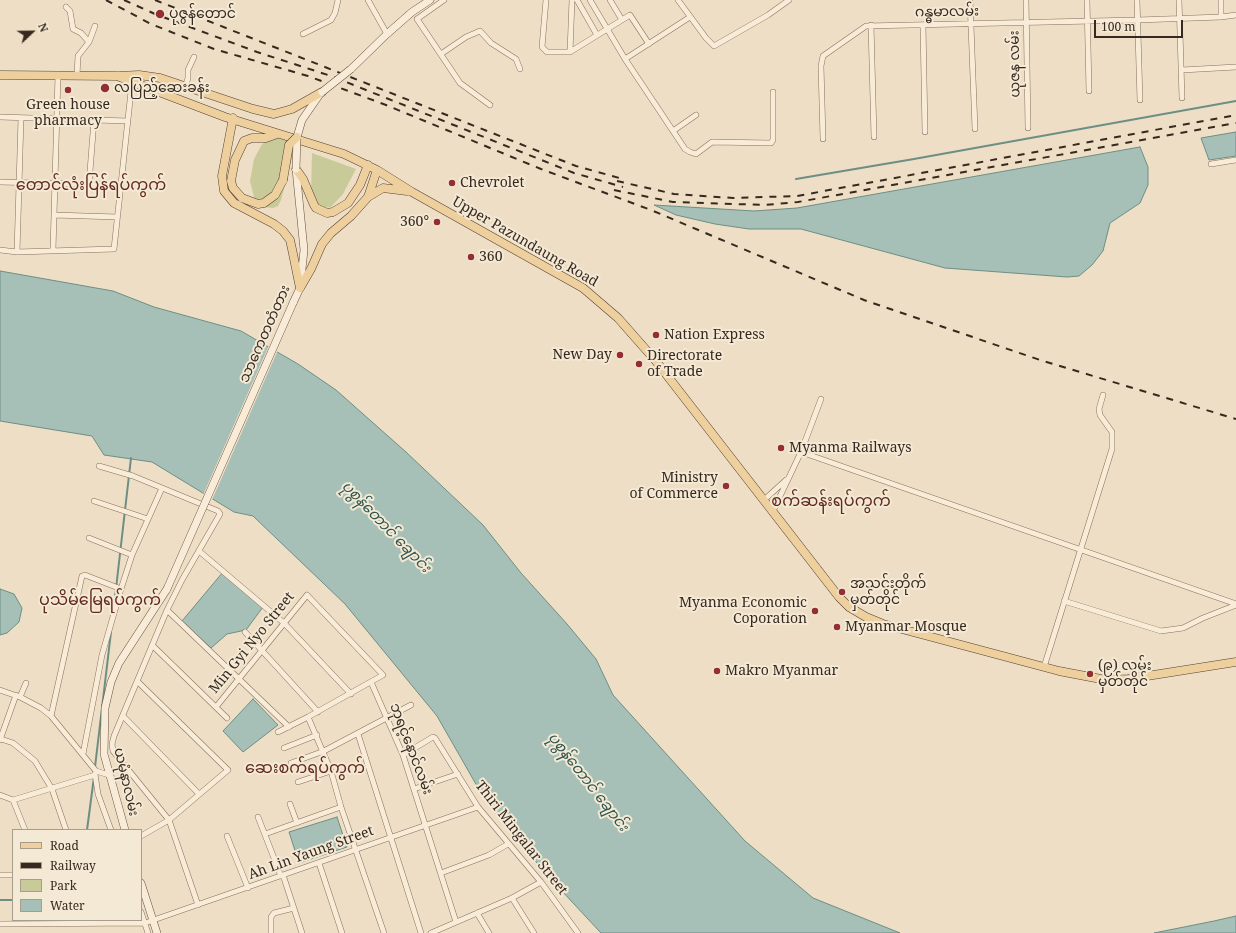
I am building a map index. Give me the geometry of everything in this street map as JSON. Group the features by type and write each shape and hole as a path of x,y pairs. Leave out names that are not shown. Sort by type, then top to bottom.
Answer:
{"main road":[{"name":"သာကေတတံတား","path":"167,589 300,288 304,250 296,169 297,137 302,120 322,92 351,69 412,12 430,0"},
{"path":"0,75 139,75 153,77 253,109 274,114 292,109 322,92"},
{"name":"Upper Pazundaung Road","path":"117,76 277,134 318,144 368,165 412,192 583,288 602,302 655,360 839,597 849,607 866,617 883,624 1044,667 1106,680 1128,679 1236,662"},
{"path":"233,118 222,176 224,191 234,203 274,224 283,231 290,240 300,288"},
{"path":"277,134 266,138 252,138 244,141 235,160 231,181 233,188 242,198 258,204 264,203 275,195 282,180 289,145 297,137"},
{"path":"296,169 303,180 314,205 319,210 327,213 333,212 348,203 360,185 368,165"},
{"path":"368,197 377,170"},
{"path":"300,288 311,270 322,244 331,233 351,216 368,197 383,188 412,192"},
{"name":"ယမုံနာလမ်း","path":"125,829 104,754 105,708 111,682 119,663 167,589"},
{"path":"142,886 157,933"}],"street":[{"path":"303,34 331,20 335,13 338,0"},
{"path":"368,0 387,34"},
{"path":"444,0 417,19 460,83 490,105"},
{"path":"546,0 542,47 547,52 570,52 628,15 631,15 648,44"},
{"path":"570,52 572,0"},
{"path":"577,0 598,34"},
{"path":"590,0 625,59 685,149 696,154 712,142 771,142 773,140 773,92"},
{"path":"610,0 622,20"},
{"path":"678,0 714,46 768,15 789,0"},
{"path":"970,0 975,129"},
{"name":"ယုဇန လမ်း","path":"1026,0 1028,128"},
{"path":"1087,0 1089,91"},
{"path":"1138,0 1140,100"},
{"path":"1179,0 1182,98"},
{"path":"1221,0 1221,17"},
{"path":"66,6 70,11 73,29 81,33 88,42"},
{"name":"ဂန္ဓမာလမ်း","path":"823,140 821,66 823,56 862,28 871,25 1088,22 1179,19 1236,15"},
{"path":"625,59 690,17"},
{"path":"871,25 874,137"},
{"path":"923,25 925,132"},
{"path":"78,75 78,56 88,42 95,26"},
{"path":"441,54 466,37 480,31 491,42 516,59 520,69"},
{"path":"185,88 188,78 188,70 194,57"},
{"path":"1182,70 1236,67"},
{"path":"53,250 58,75"},
{"path":"0,250 18,252 114,249 132,82"},
{"path":"673,131 696,115"},
{"path":"0,117 128,121"},
{"path":"18,252 21,118"},
{"path":"89,184 94,120"},
{"path":"1211,164 1236,160"},
{"path":"0,182 121,185"},
{"path":"54,216 117,217"},
{"path":"1044,667 1112,449 1112,432 1100,415 1099,409 1103,395"},
{"path":"773,511 801,452 821,399"},
{"path":"801,452 1236,604"},
{"path":"99,466 133,476 219,512 167,610 112,744 104,754"},
{"path":"764,500 789,478"},
{"path":"83,754 102,655 121,589 132,555 162,488"},
{"path":"94,501 148,519"},
{"path":"89,538 132,555"},
{"path":"199,551 284,622 351,694"},
{"path":"51,716 82,576 85,575 121,589"},
{"name":"Min Gyi Nyo Street","path":"216,707 284,622 308,595 382,675 371,682"},
{"path":"1064,601 1161,631 1183,628 1236,604"},
{"path":"167,610 289,727"},
{"path":"245,632 318,712"},
{"path":"152,645 227,718"},
{"path":"138,682 228,770 169,820 142,835"},
{"path":"278,732 318,712 371,682"},
{"name":"ဘုရင့်နောင်လမ်း","path":"371,682 403,755 456,922"},
{"path":"26,683 18,696 0,740 13,743 35,761 52,788 66,829"},
{"path":"0,690 35,704 51,716 83,754 96,773 98,794 111,829"},
{"path":"291,763 324,751 411,705"},
{"path":"123,716 199,794"},
{"path":"308,717 324,751 341,807 384,933"},
{"path":"358,734 421,933"},
{"path":"284,748 317,735"},
{"name":"Thiri Mingalar Street","path":"403,755 434,737 478,807 541,882 578,933"},
{"path":"112,744 113,751 169,820 198,905"},
{"path":"298,782 331,771"},
{"path":"0,795 13,800 96,773 109,775"},
{"path":"414,789 458,774"},
{"path":"13,800 25,829"},
{"path":"290,804 297,823"},
{"path":"265,834 341,807"},
{"name":"Ah Lin Yaung Street","path":"0,924 52,922 145,923 478,807"},
{"path":"258,817 282,876 302,933"},
{"path":"227,836 248,888"},
{"path":"441,874 489,855 508,844"},
{"path":"319,863 342,933"},
{"path":"0,875 12,875"},
{"path":"431,933 512,898 541,882"},
{"path":"512,898 534,933"},
{"path":"271,933 270,917 274,912 294,908"},
{"path":"478,913 489,933"},
{"path":"142,915 148,933"}],"green space":[{"path":"269,136 296,143 281,200 278,206 273,208 263,207 255,201 250,181 254,159 261,146"},
{"path":"312,153 356,169 343,194 331,207 324,208 317,206 311,196"}],"water":[{"path":"1236,132 1236,156 1209,160 1201,138"},
{"path":"1140,147 1148,167 1148,185 1140,203 1110,223 1103,251 1092,265 1079,276 1067,277 945,268 801,229 749,229 715,224 676,215 654,205 754,211 797,208"},
{"name":"ပုစွန်တောင် ချောင်း","path":"0,271 113,291 154,307 241,331 298,364 336,390 406,452 483,525 521,573 596,659 613,695 745,841 813,898 900,933 601,933 547,875 485,800 437,716 345,604 253,516 234,512 152,462 104,455 92,436 0,421"},
{"path":"223,572 263,607 246,630 227,634 211,648 182,621"},
{"path":"0,589 14,594 22,608 19,622 7,633 0,635"},
{"path":"253,699 278,725 243,752 223,731"},
{"path":"337,817 347,847 299,863 289,832"},
{"path":"1236,916 1236,933 1154,933 1214,921"}],"pier":[{"path":"269,345 278,350 212,500 203,495"}],"waterway":[{"path":"796,179 1236,101"},
{"path":"114,606 131,458"},
{"path":"95,767 111,632"},
{"path":"87,829 94,777"},
{"path":"0,900 12,900"}],"railway":[{"path":"106,0 151,24 214,49 308,76 386,105 541,169 651,210 864,300 1040,360 1236,419"},
{"path":"124,0 155,14 257,52 331,76 574,173 623,187"},
{"path":"155,0 576,166 623,179"},
{"path":"617,181 674,194 733,198 797,196 1236,115"},
{"path":"614,190 673,202 765,205 798,202 1236,123"}],"place":[{"name":"ပုဇွန်တောင်","path":"160,14"},
{"name":"လပြည့်ဆေးခန်း","path":"105,88"},
{"name":"Green house pharmacy","path":"68,90"},
{"name":"Chevrolet","path":"452,183"},
{"name":"360°","path":"437,222"},
{"name":"360","path":"471,257"},
{"name":"Nation Express","path":"656,335"},
{"name":"New Day","path":"620,355"},
{"name":"Directorate of Trade","path":"639,364"},
{"name":"Myanma Railways","path":"781,448"},
{"name":"Ministry of Commerce","path":"726,486"},
{"name":"အသင်းတိုက် မှတ်တိုင်","path":"842,592"},
{"name":"Myanma Economic Coporation","path":"815,611"},
{"name":"Myanmar Mosque","path":"837,627"},
{"name":"Makro Myanmar","path":"717,671"},
{"name":"(၉) လမ်း မှတ်တိုင်","path":"1090,674"}],"district":[{"name":"တောင်လုံးပြန်ရပ်ကွက်","path":"91,185"},
{"name":"စက်ဆန်းရပ်ကွက်","path":"831,501"},
{"name":"ပုသိမ်မြေရပ်ကွက်","path":"100,600"},
{"name":"ဆေးစက်ရပ်ကွက်","path":"305,768"}]}
